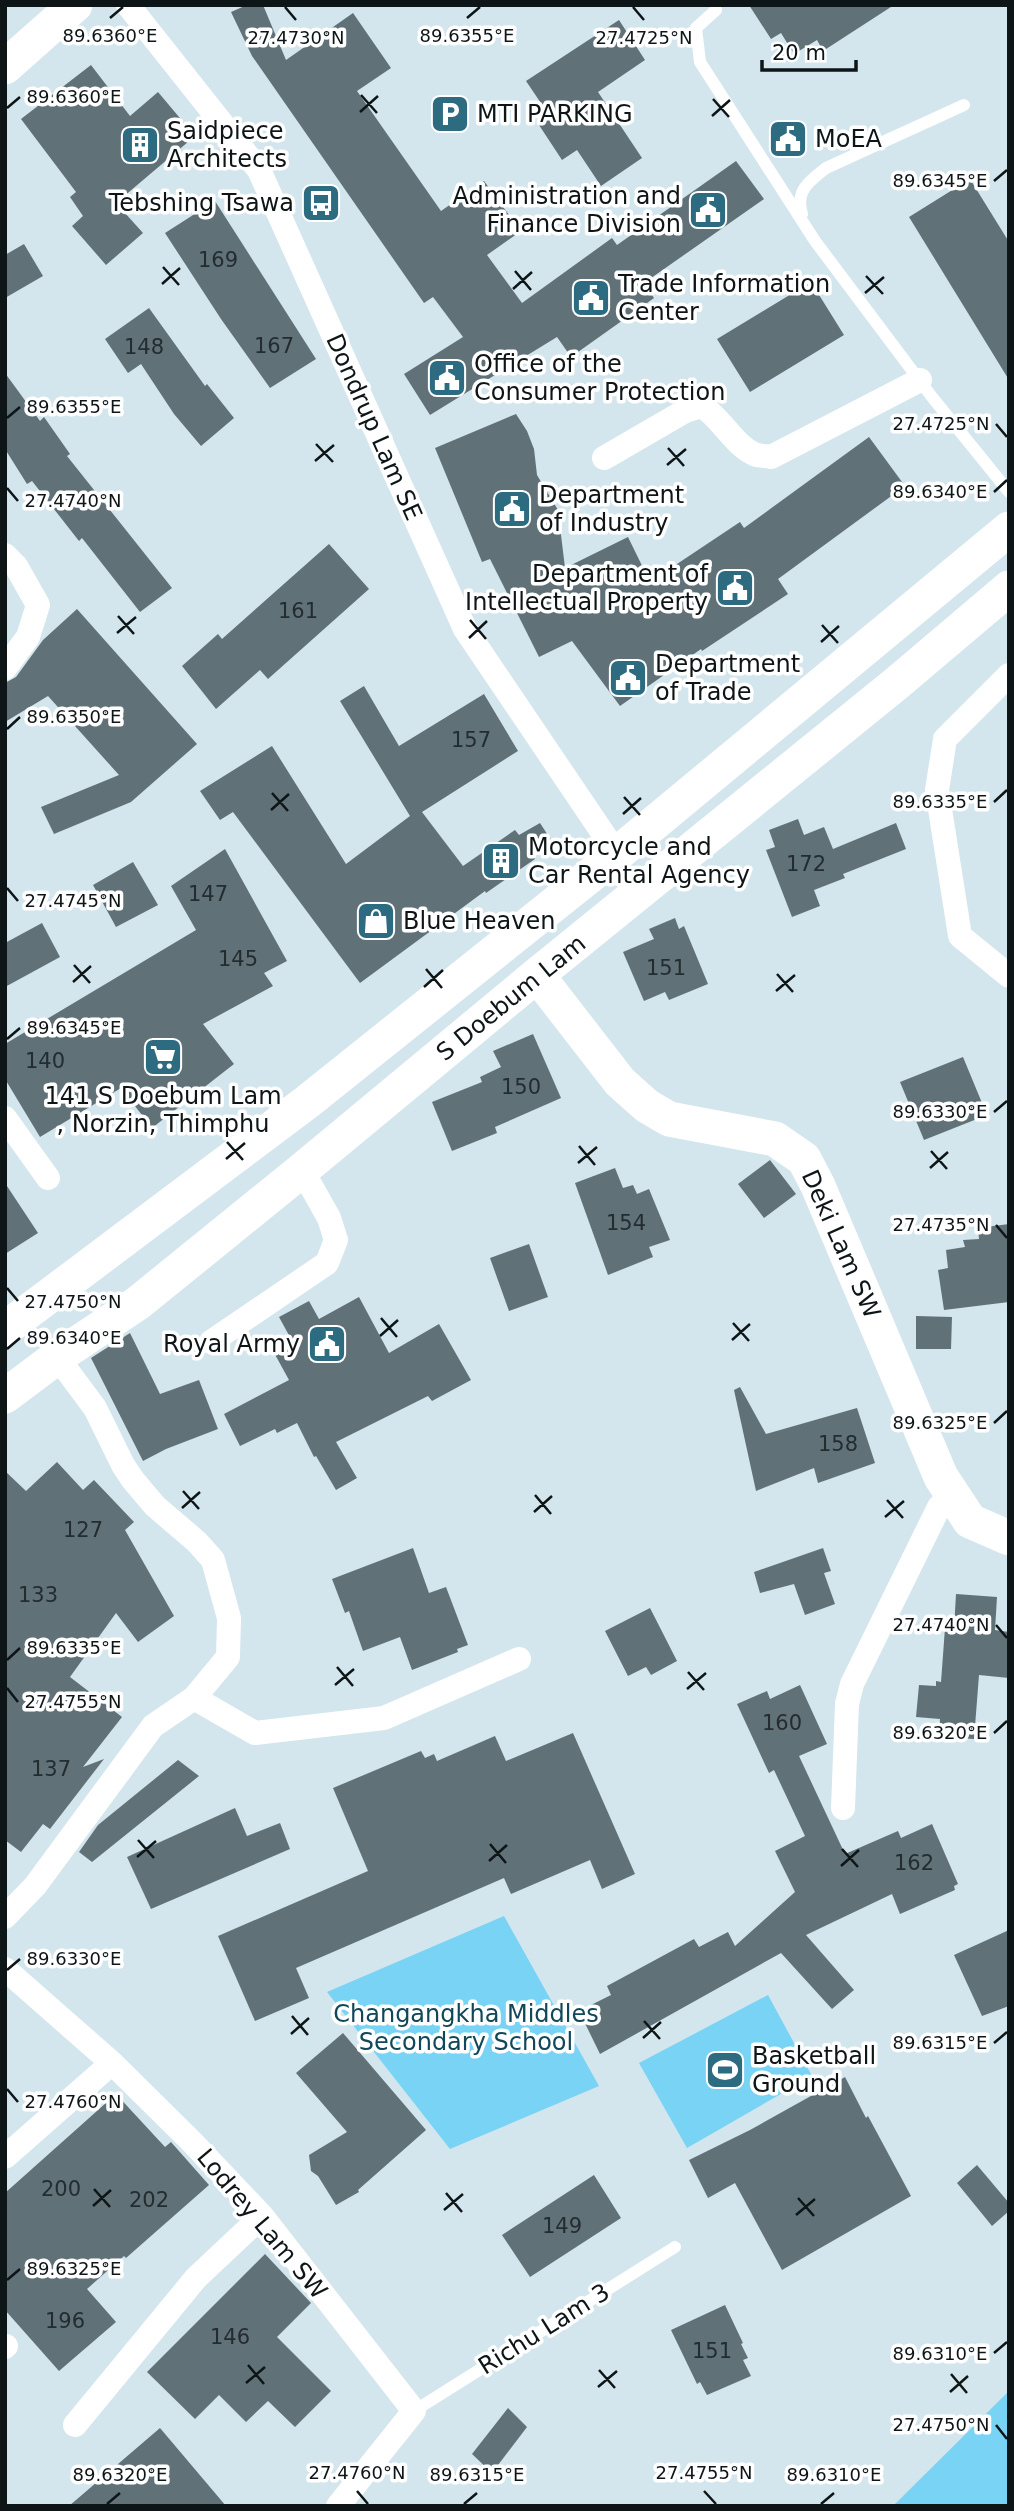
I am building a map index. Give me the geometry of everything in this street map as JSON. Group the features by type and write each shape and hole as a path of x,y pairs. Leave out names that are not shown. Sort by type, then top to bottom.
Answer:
{"main road":[{"path":"5,67 75,5"},
{"name":"S Doebum Lam","path":"5,1329 307,1102 617,854 1009,529"},
{"name":"S Doebum Lam","path":"5,1396 57,1357 138,1303 887,692 1009,589"},
{"name":"Deki Lam SW","path":"537,975 620,1082 647,1106 669,1119 775,1139 803,1159 818,1186 941,1477 970,1521 1009,1538"}],"street":[{"name":"Dondrup Lam SE","path":"128,5 259,170 465,629 617,854"},
{"path":"604,458 685,411 702,406 714,414 738,441 755,455 771,457 920,380"},
{"path":"5,555 16,566 38,605 27,637 5,668"},
{"path":"1008,975 960,936 937,790 945,739 1009,675"},
{"path":"5,1118 48,1178"},
{"path":"211,1342 327,1263 336,1240 329,1218 302,1170"},
{"path":"5,1917 35,1886 153,1726 194,1698 228,1657 229,1618 213,1559 155,1506 133,1480 95,1408 57,1357"},
{"path":"843,1808 847,1704 852,1684 939,1507 951,1495"},
{"path":"194,1698 255,1733 384,1718 519,1659"},
{"name":"Lodrey Lam SW","path":"5,1969 112,2063 262,2216 414,2411"},
{"path":"5,2158 112,2063"},
{"path":"75,2425 196,2278 262,2216"},
{"path":"338,2506 414,2411"}],"lane":[{"path":"716,10 695,28 700,62 839,274 1009,492"},
{"path":"804,221 799,204 801,192 807,183 826,168 964,105"},
{"name":"Richu Lam 3","path":"414,2411 675,2247"}],"green space":[{"name":"Changangkha Middles Secondary School","path":"504,1916 599,2086 450,2149 327,1992"},
{"name":"Basketball Ground","path":"768,1995 812,2076 687,2148 639,2063"},
{"path":"1009,2391 1009,2506 893,2506"}],"building":[{"path":"247,5 263,5 286,60 353,13 391,68 357,91 441,211 484,181 521,231 487,255 522,303 612,238 617,245 736,161 764,199 644,283 654,298 571,357 557,337 430,415 404,374 463,337 433,297 424,303 252,56 231,12"},
{"path":"749,5 894,5 823,51 817,40 794,54 781,33 771,39"},
{"path":"619,20 645,60 598,92 642,158 601,186 577,150 562,160 537,122 549,115 526,81"},
{"path":"91,65 130,116 158,92 195,136 116,203 143,233 106,265 72,226 83,216 70,197 76,192 21,119"},
{"path":"970,179 1009,242 1009,380 909,217"},
{"path":"215,201 316,359 270,388 165,233"},
{"path":"24,244 43,276 5,298 5,255"},
{"path":"811,282 844,335 750,392 717,339"},
{"path":"149,308 205,386 207,384 234,418 201,446 174,414 141,364 128,373 105,339"},
{"path":"5,373 40,421 44,417 70,454 67,456 172,588 140,612 82,538 79,541 32,481 27,484 5,449"},
{"path":"516,414 534,449 537,475 558,510 565,568 628,537 650,582 740,522 744,528 869,437 905,486 778,579 788,594 702,651 701,649 620,706 572,641 539,657 490,559 482,562 435,448"},
{"path":"329,544 369,589 268,679 260,670 216,709 182,666 218,634 222,639"},
{"path":"77,609 197,744 131,802 54,834 41,807 119,775 48,696 5,722 5,683 16,677 43,640"},
{"path":"364,686 399,746 484,694 518,751 422,812 463,866 515,830 519,835 540,823 553,843 533,856 535,859 486,893 485,891 360,983 233,812 220,820 200,791 272,746 346,864 410,816 340,701"},
{"path":"798,819 804,835 824,827 833,849 896,823 906,849 843,874 845,878 814,890 820,906 792,917 766,850 775,847 769,830"},
{"path":"225,849 287,961 264,973 273,986 203,1024 234,1064 152,1128 121,1088 40,1137 5,1079 5,1044 196,930 171,886"},
{"path":"133,862 158,905 116,927 93,885"},
{"path":"675,918 679,929 684,926 708,984 669,1000 665,992 644,1001 623,952 654,939 649,929"},
{"path":"42,923 60,957 5,987 5,943"},
{"path":"533,1034 561,1098 495,1127 497,1133 452,1151 432,1102 482,1082 480,1077 501,1067 493,1051"},
{"path":"963,1057 987,1115 924,1140 900,1082"},
{"path":"770,1160 796,1194 764,1218 738,1184"},
{"path":"615,1168 623,1188 633,1185 637,1194 649,1189 670,1240 649,1247 653,1257 608,1275 575,1183"},
{"path":"5,1183 38,1233 5,1254"},
{"path":"1009,1224 1009,1302 944,1310 938,1270 948,1268 946,1250 965,1247 963,1240 979,1239 978,1228"},
{"path":"529,1244 548,1297 509,1311 490,1258"},
{"path":"359,1297 389,1353 439,1324 471,1380 432,1401 428,1396 336,1442 357,1478 336,1490 316,1456 314,1457 297,1423 277,1433 275,1429 240,1446 224,1414 289,1380 272,1349 291,1339 279,1317 309,1301 319,1319"},
{"path":"916,1316 952,1317 951,1349 916,1349"},
{"path":"130,1333 160,1394 199,1380 218,1429 143,1461 91,1358"},
{"path":"740,1387 766,1434 857,1408 875,1463 818,1483 814,1468 756,1491 734,1390"},
{"path":"57,1462 83,1490 94,1480 134,1522 125,1530 174,1616 138,1642 116,1613 70,1677 122,1717 83,1767 104,1759 50,1829 43,1824 21,1852 5,1840 5,1471 26,1491"},
{"path":"413,1548 429,1593 446,1587 468,1645 457,1649 458,1652 412,1670 400,1637 363,1651 349,1611 345,1613 332,1579"},
{"path":"823,1548 831,1571 824,1573 835,1604 805,1615 794,1584 760,1593 754,1572"},
{"path":"956,1594 997,1597 995,1630 1009,1632 1009,1678 979,1675 974,1739 939,1737 940,1719 916,1717 919,1685 936,1686 936,1681 941,1682 945,1628 954,1629"},
{"path":"650,1608 677,1661 651,1675 646,1667 628,1676 605,1631"},
{"path":"800,1685 827,1744 799,1756 845,1854 898,1831 901,1838 932,1824 958,1884 954,1886 955,1890 900,1914 892,1894 806,1935 854,1990 832,2009 781,1953 600,2054 579,2011 611,1995 607,1986 694,1939 699,1947 728,1932 735,1946 795,1892 775,1851 805,1836 774,1770 769,1773 737,1704 767,1691 770,1699"},
{"path":"573,1733 635,1874 602,1889 590,1860 511,1894 504,1878 296,1968 309,1998 255,2021 218,1936 368,1871 333,1788 421,1751 425,1758 434,1754 437,1761 495,1736 506,1761"},
{"path":"178,1760 199,1776 92,1862 79,1852 98,1825"},
{"path":"235,1808 247,1836 280,1823 290,1849 151,1909 127,1857"},
{"path":"1009,1930 1009,2006 982,2016 954,1955"},
{"path":"343,2033 426,2130 358,2190 359,2192 336,2205 318,2176 311,2171 309,2155 347,2132 296,2073"},
{"path":"845,2077 911,2196 782,2270 735,2183 708,2198 689,2160 750,2130"},
{"path":"116,2094 165,2147 171,2142 209,2185 87,2289 116,2322 59,2371 5,2310 5,2193"},
{"path":"977,2165 1009,2203 1009,2211 992,2226 957,2183"},
{"path":"594,2175 621,2218 530,2277 502,2235"},
{"path":"265,2254 311,2303 277,2337 331,2391 295,2427 268,2401 246,2422 219,2395 195,2419 147,2372"},
{"path":"725,2305 743,2343 741,2344 748,2358 743,2360 751,2376 707,2395 700,2382 697,2384 671,2330"},
{"path":"508,2408 527,2427 492,2473 472,2454"},
{"path":"160,2428 226,2506 69,2506"}],"place":[{"name":"MTI PARKING","path":"450,114"},
{"name":"MoEA","path":"788,139"},
{"name":"Saidpiece Architects","path":"140,145"},
{"name":"Tebshing Tsawa","path":"321,203"},
{"name":"Administration and Finance Division","path":"708,210"},
{"name":"Trade Information Center","path":"591,298"},
{"name":"Office of the Consumer Protection","path":"447,378"},
{"name":"Department of Industry","path":"512,509"},
{"name":"Department of Intellectual Property","path":"735,588"},
{"name":"Department of Trade","path":"628,678"},
{"name":"Motorcycle and Car Rental Agency","path":"501,861"},
{"name":"Blue Heaven","path":"376,921"},
{"name":"141 S Doebum Lam , Norzin, Thimphu","path":"163,1057"},
{"name":"Royal Army","path":"327,1344"},
{"name":"Basketball Ground","path":"725,2070"}]}
